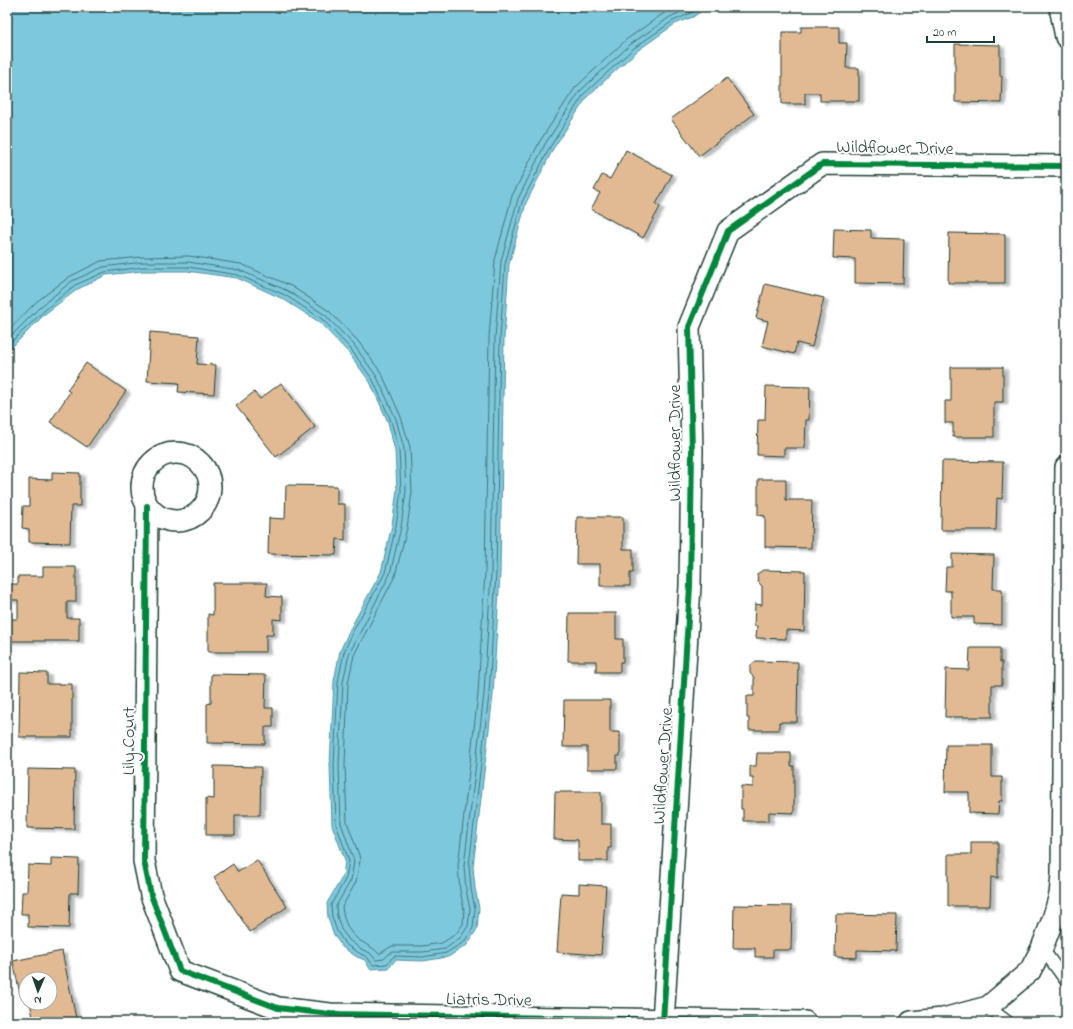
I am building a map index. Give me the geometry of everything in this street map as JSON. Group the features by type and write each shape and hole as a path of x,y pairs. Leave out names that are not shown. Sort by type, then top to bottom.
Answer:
{"street":[{"path":"1060,7 1066,37"},
{"name":"Wildflower Drive","path":"663,1020 690,586 692,451 689,327 728,230 822,164 1066,166"},
{"path":"911,1022 943,1019 988,1007 1030,971 1042,948 1060,895 1062,874 1066,467"},
{"name":"Lily Court","path":"146,506 144,861 151,895 180,971"},
{"name":"Liatris Drive","path":"180,971 278,1008 330,1014 805,1022"}],"lane":[{"path":"1042,948 1066,981"},
{"path":"988,1007 1008,1022"}],"water":[{"path":"7,7 704,7 704,9 693,17 675,24 637,51 587,97 553,149 526,203 509,264 504,338 500,573 493,695 473,867 479,908 477,929 467,945 448,957 423,961 395,960 389,968 370,969 365,960 357,957 342,947 333,933 328,918 327,903 343,876 345,860 332,825 330,765 334,681 340,651 350,629 381,572 392,525 397,490 395,451 388,422 370,382 347,351 319,322 283,299 237,278 187,271 143,271 106,275 78,289 46,313 7,352"}],"building":[{"path":"801,27 839,27 839,43 847,43 846,68 859,68 859,101 820,101 820,93 805,93 805,104 782,104 782,32 801,32"},
{"path":"955,44 1000,45 1000,76 1002,76 1001,103 955,102"},
{"path":"727,78 754,114 699,156 671,119"},
{"path":"626,150 672,175 656,204 660,207 643,238 591,209 600,193 594,190 602,175 610,179"},
{"path":"834,229 871,230 871,238 904,239 903,284 855,283 855,259 833,258"},
{"path":"949,233 1005,234 1005,283 948,283"},
{"path":"765,284 824,298 812,347 797,343 794,354 762,346 768,321 756,318"},
{"path":"150,332 199,336 197,364 216,365 214,394 178,392 179,383 147,381"},
{"path":"86,363 126,391 87,447 50,422 70,392 67,390"},
{"path":"951,367 1003,367 1003,402 994,402 994,437 953,437 953,423 945,423 945,401 951,401"},
{"path":"281,383 315,427 276,457 236,406 254,392 260,399"},
{"path":"766,386 810,387 809,420 806,420 805,448 784,448 784,456 757,455 758,420 765,420"},
{"path":"942,461 1003,462 1002,499 997,498 996,530 941,530"},
{"path":"52,472 80,473 80,506 71,506 70,543 29,542 29,529 22,528 23,506 29,506 29,479 52,480"},
{"path":"758,479 786,479 786,500 812,500 811,548 765,547 765,516 758,515"},
{"path":"286,485 337,486 337,504 345,504 345,540 337,539 336,555 268,554 269,518 285,519"},
{"path":"577,517 623,517 623,549 633,549 633,573 630,573 630,586 600,586 600,564 576,564"},
{"path":"952,554 994,555 993,589 1002,589 1002,625 974,624 974,617 951,617 951,591 945,591 946,567 952,567"},
{"path":"43,567 76,567 76,602 67,602 67,618 79,618 79,641 7,641 7,619 18,619 18,600 7,600 7,584 18,584 18,576 43,576"},
{"path":"763,570 805,571 804,631 786,630 786,639 756,638 757,626 754,626 755,604 762,605 762,586 758,582 757,574"},
{"path":"213,583 267,583 266,596 282,597 282,620 273,619 273,635 266,635 266,652 208,652 208,614 213,615"},
{"path":"569,613 616,613 616,639 623,639 623,662 620,662 620,672 596,672 596,661 568,661"},
{"path":"970,648 1000,648 1000,662 1002,662 1002,685 992,685 992,717 945,717 946,669 969,670"},
{"path":"756,661 798,662 797,722 779,722 779,730 749,730 749,718 747,718 747,696 754,696 754,678 750,673 750,666"},
{"path":"20,672 47,673 47,684 72,684 72,737 19,737"},
{"path":"211,674 266,675 265,708 273,708 273,727 265,727 265,744 207,743 207,704 211,703"},
{"path":"564,700 610,700 610,732 620,732 620,756 617,756 617,769 587,769 587,747 563,747"},
{"path":"946,745 992,745 992,777 1002,777 1002,801 999,801 998,814 969,813 969,792 945,792"},
{"path":"757,753 791,753 791,766 794,766 794,813 769,812 769,821 743,821 743,809 741,809 741,786 753,787 753,778 750,778 750,766 756,766"},
{"path":"214,766 261,767 260,815 235,815 235,835 206,835 206,798 214,799"},
{"path":"28,769 75,770 74,829 27,828"},
{"path":"555,792 601,792 601,824 611,824 611,848 608,848 608,861 578,861 578,840 554,839"},
{"path":"971,842 998,842 998,878 991,877 990,906 948,906 948,854 971,854"},
{"path":"51,858 79,859 78,893 70,893 69,928 28,927 28,914 21,914 22,892 27,892 28,865 51,866"},
{"path":"257,860 287,907 250,932 214,877 233,864 238,872"},
{"path":"579,884 606,886 601,955 557,952 561,893 579,894"},
{"path":"734,905 792,906 791,950 773,950 773,957 755,957 755,948 733,948"},
{"path":"836,914 897,915 896,951 857,950 857,958 835,957"},
{"path":"62,951 76,1018 57,1022 34,1022 32,1011 58,1011 58,971 18,971 18,985 13,961"}],"cycle path":[{"path":"663,1022 690,586 692,451 689,327 728,231 822,164 1066,166"},
{"path":"147,506 144,861 151,895 180,971 278,1008 330,1014 805,1022"}]}
